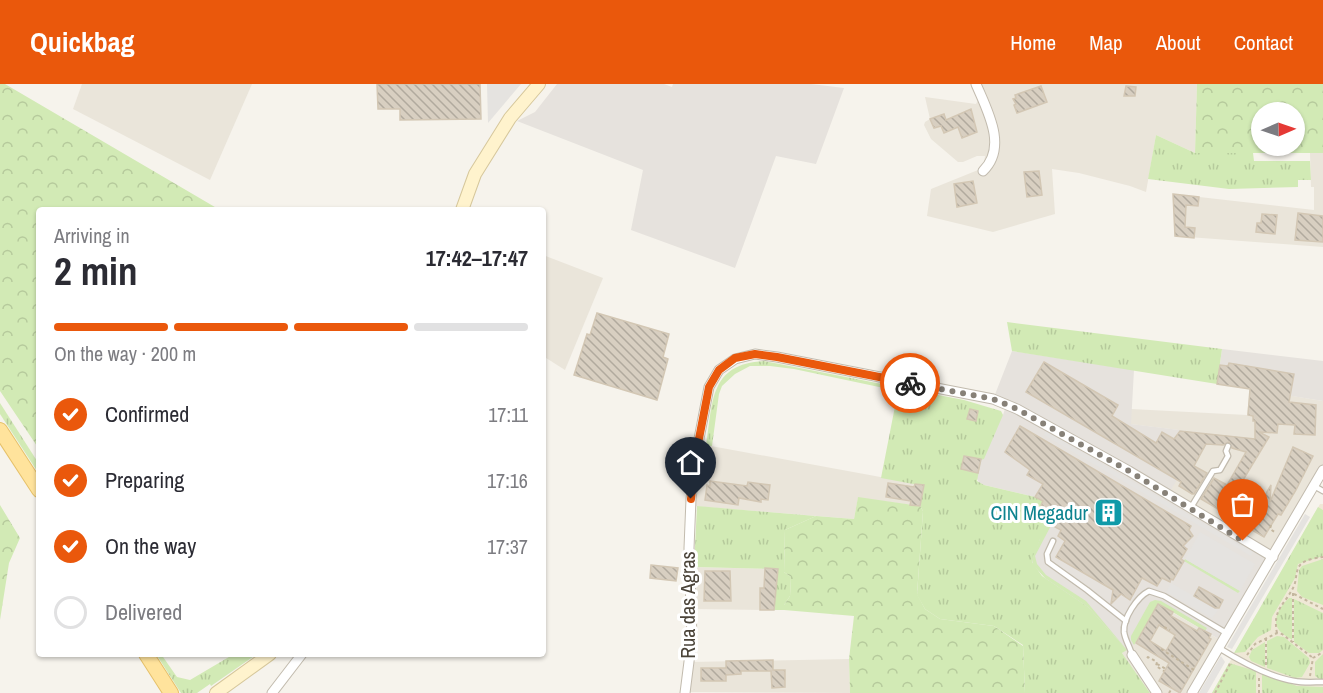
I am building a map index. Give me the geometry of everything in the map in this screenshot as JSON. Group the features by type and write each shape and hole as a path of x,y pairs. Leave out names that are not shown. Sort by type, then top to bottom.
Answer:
{"main road":[{"path":"0,430 36,485"},
{"path":"148,657 171,693"}],"street":[{"path":"463,207 475,174 510,118 539,84"},
{"path":"976,84 994,133 994,154 990,164 983,171"},
{"name":"Rua das Agras","path":"685,693 692,638 689,548 691,499 697,449 709,387 719,370 735,358 755,354 777,357 993,399 1017,409 1129,471 1273,557"},
{"path":"1192,693 1323,470"},
{"path":"1132,655 1157,693"},
{"path":"216,693 266,657"},
{"path":"272,693 300,657"}],"lane":[{"path":"1190,509 1213,471 1220,470 1228,456 1226,451 1228,446"},
{"path":"1314,486 1323,491"},
{"path":"1053,541 1047,554 1048,562 1126,621"},
{"path":"1132,655 1124,635 1126,621 1138,598 1143,594 1155,592 1228,634"},
{"path":"1219,648 1244,663 1294,681 1323,682"}],"path":[{"path":"1271,525 1270,529 1277,533"},
{"path":"1293,643 1292,593 1299,566 1304,562 1323,557"},
{"path":"1292,593 1323,609"},
{"path":"1276,633 1276,612 1292,593"},
{"path":"1164,627 1170,630"},
{"path":"1244,663 1250,650 1276,633"},
{"path":"1276,633 1313,658"},
{"path":"1266,638 1266,671"},
{"path":"1161,649 1203,675"},
{"path":"1313,658 1323,652"},
{"path":"1215,693 1234,657"},
{"path":"1310,682 1313,658"},
{"path":"1156,665 1165,670"},
{"path":"1259,669 1259,693"},
{"path":"1169,693 1172,688"}],"shaded area":[{"path":"82,84 252,84 210,180 73,109"},
{"path":"487,84 521,84 488,123"},
{"path":"557,84 664,84 672,87 673,84 811,84 844,88 816,164 776,156 735,268 631,230 643,170 517,121 535,112"},
{"path":"972,84 1197,84 1195,153 1156,135 1146,192 1079,173 1052,169 1055,214 993,232 927,216 931,189 978,170 984,163 985,156 958,162 931,139 924,125 930,119 925,97 976,104 978,100"},
{"path":"1310,153 1323,153 1323,247 1175,236 1173,194 1314,210"},
{"path":"546,256 603,278 565,370 546,358"},
{"path":"1222,349 1323,361 1323,401 1217,384"},
{"path":"1012,351 1134,370 1131,424 1204,433 1167,497 1270,558 1222,641 1159,604 1136,643 1127,650 1045,578 1032,562 1041,505 1035,497 980,484 964,456 1003,415 1007,403 994,397"},
{"path":"1250,389 1323,401 1323,465 1272,555 1168,494 1203,433 1130,424 1131,409 1247,415"},
{"path":"1046,431 1253,552 1251,556 1044,435"},
{"path":"700,444 924,485 920,506 858,498 854,519 692,506"},
{"path":"1320,504 1323,504 1323,693 1212,693"},
{"path":"1305,514 1310,517 1232,649 1227,647"},
{"path":"1200,532 1255,564 1240,591 1185,559"},
{"path":"690,567 778,569 774,610 694,609"},
{"path":"1171,583 1218,610 1212,618 1166,592"},
{"path":"1158,604 1222,641 1191,693 1150,693 1122,653 1136,643"},
{"path":"1221,656 1225,662 1207,693 1199,693"},
{"path":"849,659 850,693 687,692 691,662"}],"green space":[{"path":"0,84 5,84 215,207 36,207 36,445 0,391"},
{"path":"1197,84 1323,84 1323,153 1305,153 1305,102 1251,102 1251,153 1195,153"},
{"path":"1156,135 1195,153 1251,153 1254,161 1310,161 1311,180 1298,180 1298,187 1229,189 1148,179"},
{"path":"1007,322 1222,349 1217,384 1012,351"},
{"path":"764,361 964,400 1001,411 1003,415 984,459 981,460 977,481 1043,501 1041,505 1045,510 1040,517 1040,539 1032,562 1042,576 1088,607 1127,650 1122,653 1150,693 1025,693 1023,645 994,626 940,619 925,609 917,595 923,511 920,506 924,486 881,478 898,391 794,369 750,366 735,374 722,386 712,446 706,446 713,401 723,378 733,369"},
{"path":"0,403 36,459 36,469 0,414"},
{"path":"858,497 920,506 923,511 917,594 925,609 940,619 994,626 1023,646 1025,693 850,693 849,659 854,616 784,610 784,605 790,596 791,577 784,572 785,530 816,516 854,519"},
{"path":"0,505 20,538 9,563 0,620"},
{"path":"697,506 816,516 785,530 784,572 791,577 790,596 784,605 784,610 774,610 778,569 694,567"},
{"path":"1318,507 1323,510 1323,556 1298,564 1295,578 1272,617 1271,630 1258,637 1245,652 1234,653"},
{"path":"1045,510 1056,516 1035,556 1037,564 1046,575 1086,601 1127,650 1088,607 1045,578 1033,565 1032,558 1040,539 1040,517"},
{"path":"1185,559 1240,591 1238,593 1184,561"},
{"path":"1323,559 1323,605 1302,597 1297,591 1299,570 1302,566"},
{"path":"1289,598 1292,598 1292,640 1280,631 1276,622 1280,609"},
{"path":"1294,599 1323,613 1323,650 1319,653 1309,653 1294,642"},
{"path":"1161,601 1207,628 1205,631 1159,604 1134,645 1131,636 1150,602"},
{"path":"1277,636 1284,637 1309,658 1310,663 1302,677 1295,678 1267,668 1267,641"},
{"path":"1265,642 1265,667 1251,661 1249,657 1252,650"},
{"path":"1323,654 1323,680 1321,680 1315,676 1315,662"},
{"path":"158,657 163,657 177,677 190,680 229,657 253,657 211,686 210,684 197,693 181,693"},
{"path":"1229,663 1256,671 1256,693 1212,693"},
{"path":"1262,673 1297,686 1323,687 1323,693 1262,693"}],"building":[{"path":"377,84 480,84 481,119 400,120 400,109 378,109"},
{"path":"1041,86 1047,102 1017,113 1013,99 1016,98 1015,95"},
{"path":"1126,86 1136,87 1135,96 1124,96"},
{"path":"971,109 977,132 962,138 958,127 944,133 941,126 934,128 930,119 944,114 946,120"},
{"path":"1039,171 1042,195 1027,197 1024,172"},
{"path":"973,181 977,203 957,207 954,184"},
{"path":"1173,194 1199,197 1198,206 1186,205 1185,227 1195,228 1194,238 1175,236"},
{"path":"1298,213 1323,216 1323,242 1295,240"},
{"path":"1262,214 1277,215 1275,234 1256,232 1257,223 1261,223"},
{"path":"597,313 669,334 663,357 668,359 657,400 574,375 587,334 590,335"},
{"path":"1044,362 1118,405 1112,416 1156,443 1162,432 1174,439 1180,431 1255,439 1255,421 1253,421 1253,416 1248,415 1250,389 1217,384 1220,365 1228,366 1229,363 1294,374 1289,402 1316,405 1315,435 1294,434 1295,425 1278,424 1277,433 1259,432 1269,437 1237,490 1260,504 1271,485 1270,502 1293,447 1313,456 1281,515 1278,514 1264,537 1238,522 1245,509 1230,500 1227,506 1222,503 1218,509 1201,499 1214,478 1227,485 1246,452 1232,448 1229,442 1223,445 1206,444 1194,466 1207,473 1192,494 1179,486 1181,482 1026,392"},
{"path":"970,409 978,411 976,421 967,419"},
{"name":"CIN Megadur","path":"1020,426 1191,526 1189,530 1193,536 1183,546 1187,549 1181,559 1184,561 1173,580 1171,579 1170,582 1162,578 1157,586 1142,578 1130,600 1121,594 1111,604 1113,590 1056,557 1065,541 1058,536 1061,530 1055,527 1060,518 1044,509 1041,505 1043,501 1035,497 1043,484 1027,475 1030,470 1005,452"},
{"path":"964,456 981,459 978,473 961,469"},
{"path":"710,481 747,486 748,482 770,485 768,500 761,499 761,502 739,498 738,505 705,500 707,485 710,486"},
{"path":"888,483 914,487 915,484 924,485 920,506 910,505 911,501 886,497"},
{"path":"651,565 678,568 676,581 650,578"},
{"path":"765,568 778,569 774,610 760,610 760,588 764,588"},
{"path":"705,571 730,571 731,601 704,601"},
{"path":"1199,587 1223,600 1219,608 1194,596"},
{"path":"1158,604 1173,612 1171,616 1197,631 1199,628 1211,634 1209,638 1211,639 1180,693 1159,681 1169,663 1136,643","holes":["1159,625 1175,635 1166,651 1150,641"]},
{"path":"773,660 773,670 785,670 785,687 772,688 771,671 741,671 741,674 726,675 726,681 701,681 701,668 726,668 726,661"}],"way so far":[{"path":"910,383 993,399 1017,409 1129,471 1243,541"}],"place":[{"name":"CIN Megadur","path":"1109,513"}],"route":[{"path":"691,499 697,449 709,387 719,370 735,358 755,354 777,357 910,383"}]}
